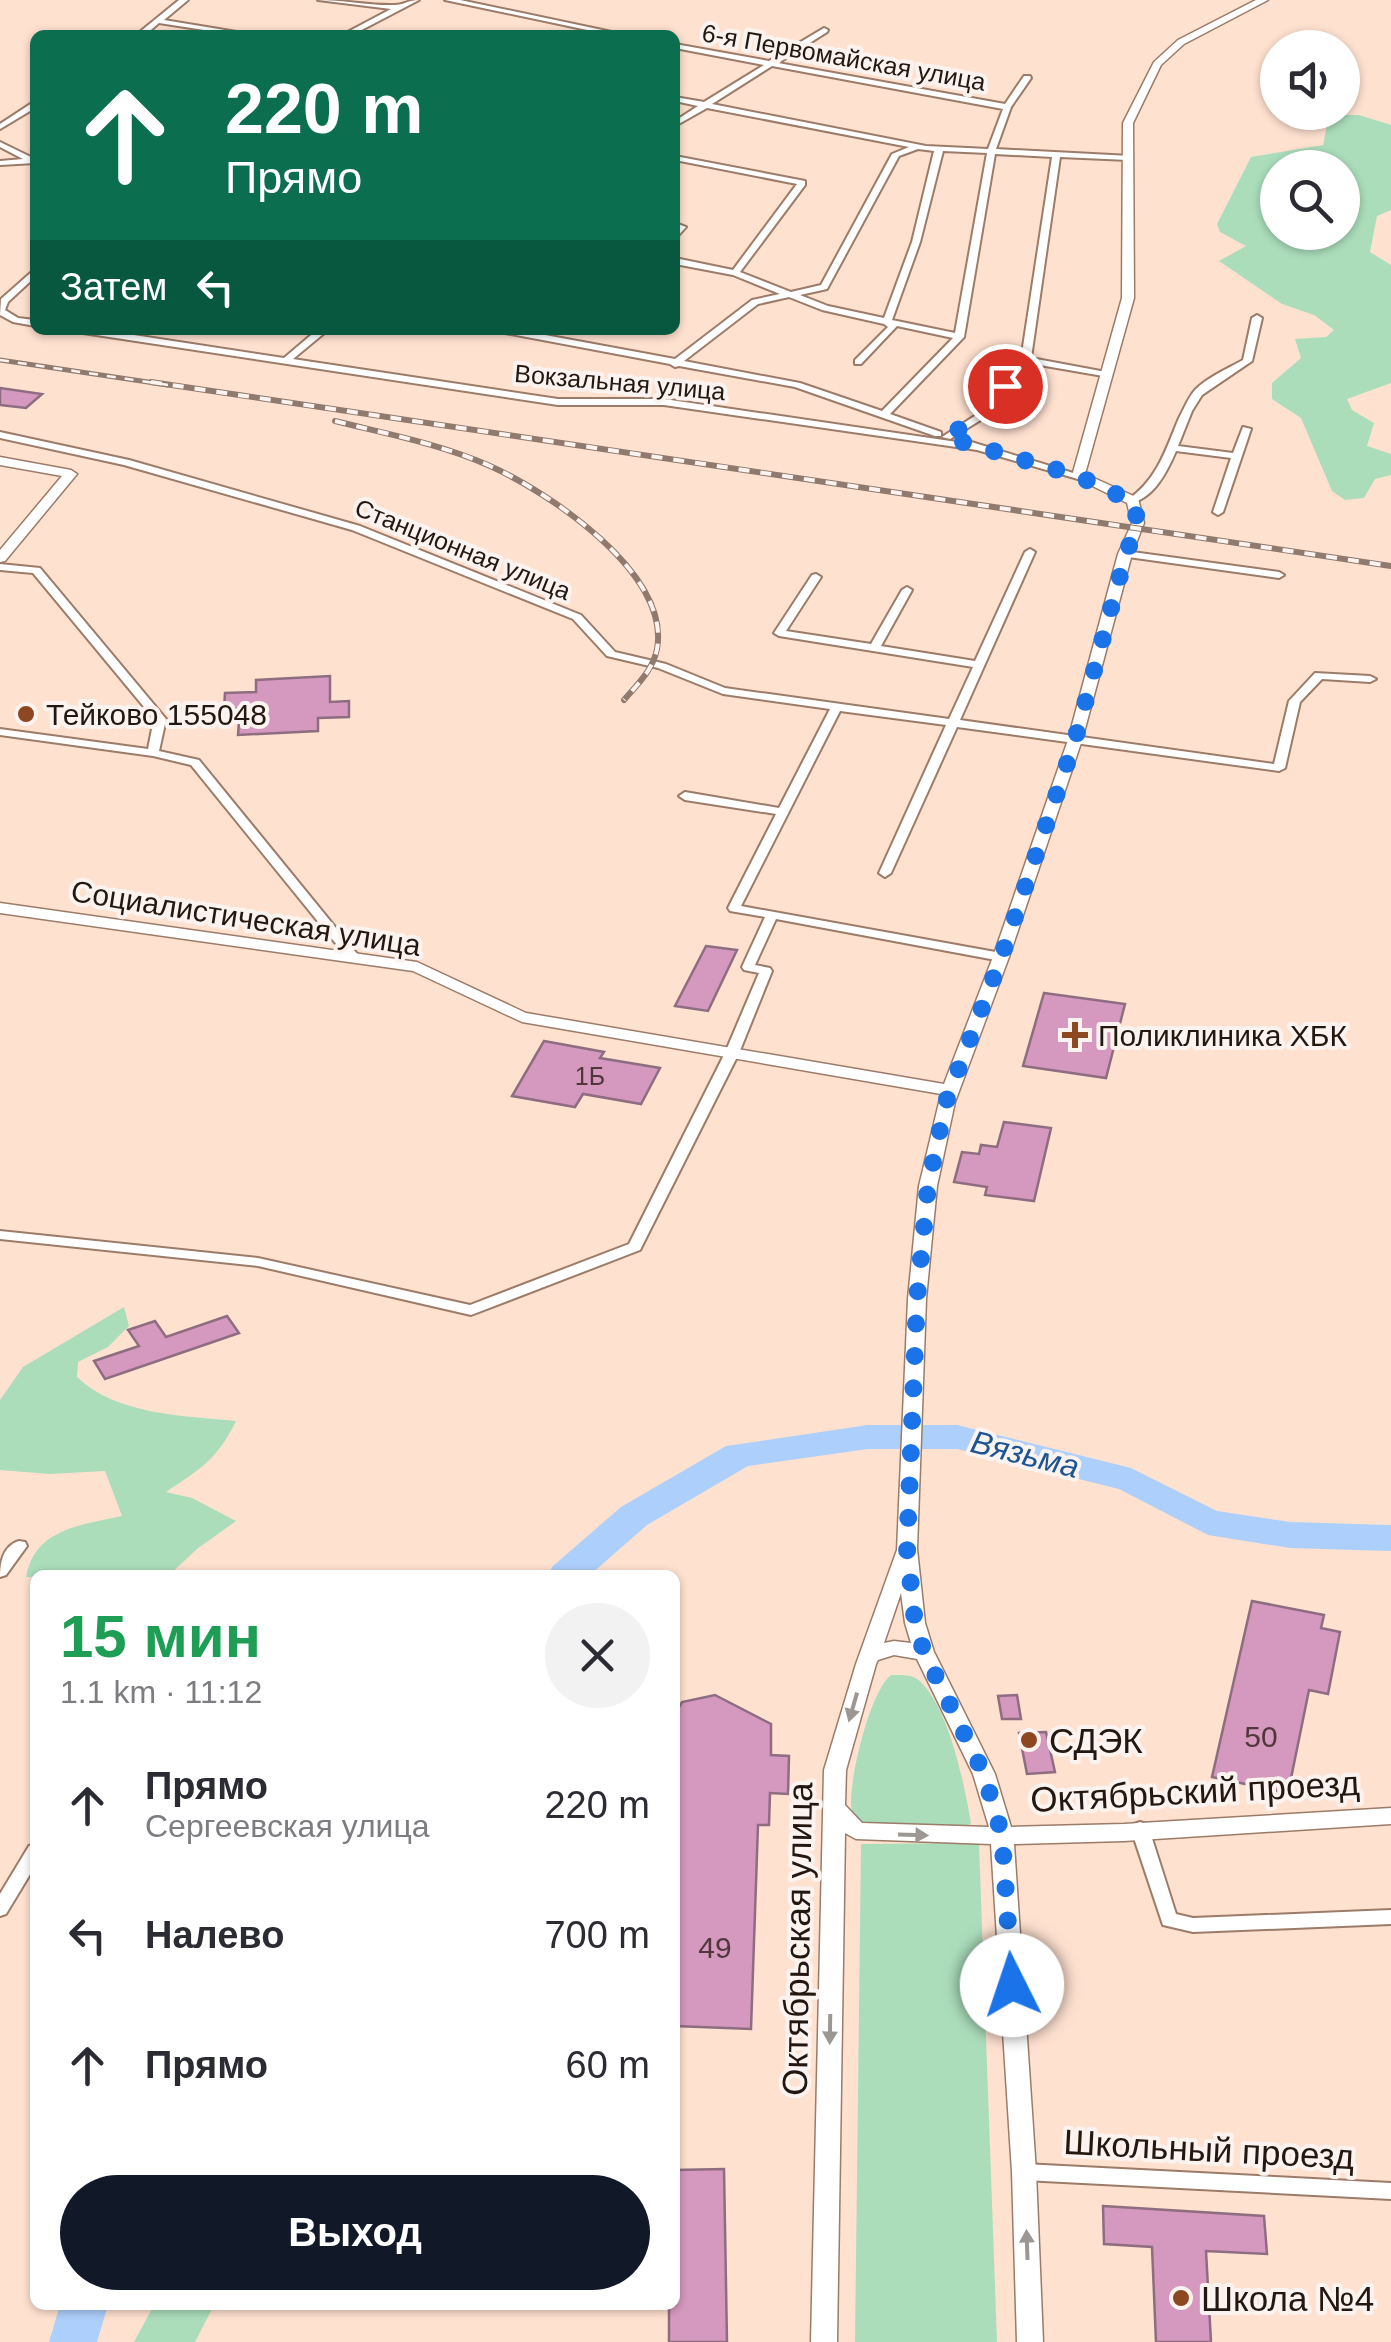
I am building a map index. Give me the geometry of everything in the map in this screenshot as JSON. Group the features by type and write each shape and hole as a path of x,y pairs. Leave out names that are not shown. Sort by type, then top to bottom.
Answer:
{"street":[{"path":"147,30 184,0"},
{"path":"322,0 400,8"},
{"path":"358,30 415,0"},
{"path":"449,0 597,30"},
{"path":"1078,476 1128,298 1128,123 1157,64 1180,42 1263,0"},
{"path":"160,21 218,30"},
{"path":"680,121 824,30"},
{"name":"6-я Первомайская улица","path":"680,47 1006,107"},
{"path":"883,416 959,337 992,150 1006,107 1027,78"},
{"path":"680,100 926,148 1128,158"},
{"path":"0,127 30,107"},
{"path":"0,144 30,159"},
{"path":"674,364 755,302 824,287 896,154 926,148"},
{"path":"887,321 916,242 938,148"},
{"path":"946,437 984,414 1026,360 1056,154"},
{"path":"680,159 802,183 735,274"},
{"path":"0,163 30,160"},
{"path":"680,262 735,274 824,308 959,337"},
{"path":"30,277 4,301 0,310 16,320 30,322"},
{"path":"528,335 797,385 946,437 1078,476 1133,502 1145,494 1161,473 1196,394 1246,361 1257,318"},
{"path":"858,362 894,327 887,321"},
{"name":"Вокзальная улица","path":"120,335 558,402 664,402 974,446"},
{"path":"288,358 318,335"},
{"path":"1026,360 1106,375"},
{"path":"1218,512 1246,429"},
{"name":"Станционная улица","path":"0,434 126,462 356,528 577,618 610,654 662,666 723,692 1280,768 1295,701 1318,675 1370,679"},
{"path":"1172,448 1237,456"},
{"path":"0,461 63,470 70,476 0,558"},
{"name":"Октябрьская улица","path":"1030,2342 1024,2172 1002,1835 984,1774 924,1652 915,1623 907,1549 917,1299 928,1186 949,1090 1001,958 1075,740 1138,523 1133,502"},
{"path":"884,874 1030,552"},
{"path":"1126,554 1279,575"},
{"path":"0,567 36,570 109,655 160,719 153,754"},
{"path":"816,577 779,633 980,664"},
{"path":"875,647 907,590"},
{"path":"836,708 734,908 1001,958"},
{"path":"0,732 195,762 354,958"},
{"path":"684,796 783,812"},
{"name":"Социалистическая улица","path":"0,908 416,967 522,1017 949,1090"},
{"path":"0,1235 258,1262 471,1310 635,1247 732,1053 766,971 748,967 772,915"},
{"path":"0,1571 19,1546"},
{"name":"Октябрьская улица","path":"824,2342 835,1770 869,1655 907,1549"},
{"path":"869,1655 894,1648 924,1652"},
{"name":"Октябрьский проезд","path":"834,1807 856,1831 1002,1835 1391,1816"},
{"path":"1140,1829 1169,1920 1193,1925 1391,1917"},
{"path":"0,1909 30,1859"},
{"name":"Школьный проезд","path":"1024,2172 1391,2191"}],"green space":[{"path":"1360,115 1391,125 1391,210 1377,216 1370,252 1391,265 1391,383 1347,399 1352,410 1374,423 1367,446 1391,454 1391,475 1375,479 1364,498 1345,500 1332,491 1301,418 1272,399 1272,383 1301,358 1295,339 1326,337 1334,330 1314,315 1282,304 1219,261 1246,246 1220,232 1217,224 1251,157 1260,156 1260,250 1360,250 1360,150 1293,150 1323,145 1326,130 1360,130"},
{"path":"124,1307 129,1326 108,1347 78,1362 77,1377 93,1390 131,1406 236,1421 207,1462 166,1492 192,1498 236,1521 174,1570 30,1570 30,1577 26,1577 39,1548 62,1531 122,1516 105,1471 50,1474 0,1470 0,1400 23,1367"},
{"path":"891,1675 918,1679 940,1711 954,1749 971,1823 961,1832 869,1829 853,1813 852,1791 863,1735 876,1698"},
{"path":"979,1843 997,2342 855,2342 861,1844"},
{"path":"151,2310 211,2310 195,2342 134,2342"}],"building":[{"path":"0,388 42,394 26,408 0,405"},
{"path":"330,676 330,702 349,701 349,717 318,718 318,731 238,735 240,708 224,709 225,693 256,692 256,680"},
{"path":"706,946 737,950 708,1011 675,1006"},
{"name":"Поликлиника ХБК","path":"1044,993 1125,1004 1106,1078 1023,1066"},
{"path":"544,1041 604,1052 600,1058 660,1068 641,1104 583,1094 575,1107 512,1096"},
{"path":"1004,1122 1051,1128 1034,1201 985,1195 987,1187 954,1182 962,1152 979,1154 981,1145 997,1147"},
{"path":"227,1316 239,1333 105,1379 94,1361 139,1346 128,1330 155,1321 166,1337"},
{"path":"1252,1601 1324,1615 1321,1628 1340,1632 1328,1694 1309,1690 1288,1793 1212,1777"},
{"path":"715,1695 771,1724 771,1755 789,1756 788,1794 770,1793 769,1825 758,1825 751,2029 680,2026 682,1702"},
{"path":"1017,1695 1021,1719 1002,1719 998,1696"},
{"path":"1046,1732 1055,1772 1027,1774 1019,1733"},
{"path":"724,2169 727,2342 669,2342 669,2310 680,2310 680,2170"},
{"name":"Школа №4","path":"1103,2206 1264,2216 1267,2254 1206,2251 1211,2342 1156,2342 1152,2247 1104,2244"}],"waterway":[{"name":"Вязьма","path":"572,1570 634,1516 739,1455 868,1437 957,1437 1131,1480 1208,1522 1290,1535 1391,1538"},
{"name":"Вязьма","path":"73,2342 83,2310"}],"railway":[{"path":"0,360 168,385"},
{"path":"151,382 1391,566"},
{"path":"335,421 433,446 490,466 543,495 600,539 645,592 656,620 655,657 624,700"}],"place":[{"name":"Тейково 155048","path":"26,714"},
{"name":"Поликлиника ХБК","path":"1075,1035"},
{"name":"СДЭК","path":"1029,1740"},
{"name":"Школа №4","path":"1181,2298"}],"route":[{"path":"1005,386 984,414 946,437 1078,476 1133,502 1138,523 1075,740 1001,958 949,1090 928,1186 917,1299 907,1549 915,1623 924,1652 984,1774 1002,1835 1012,1985"}]}
